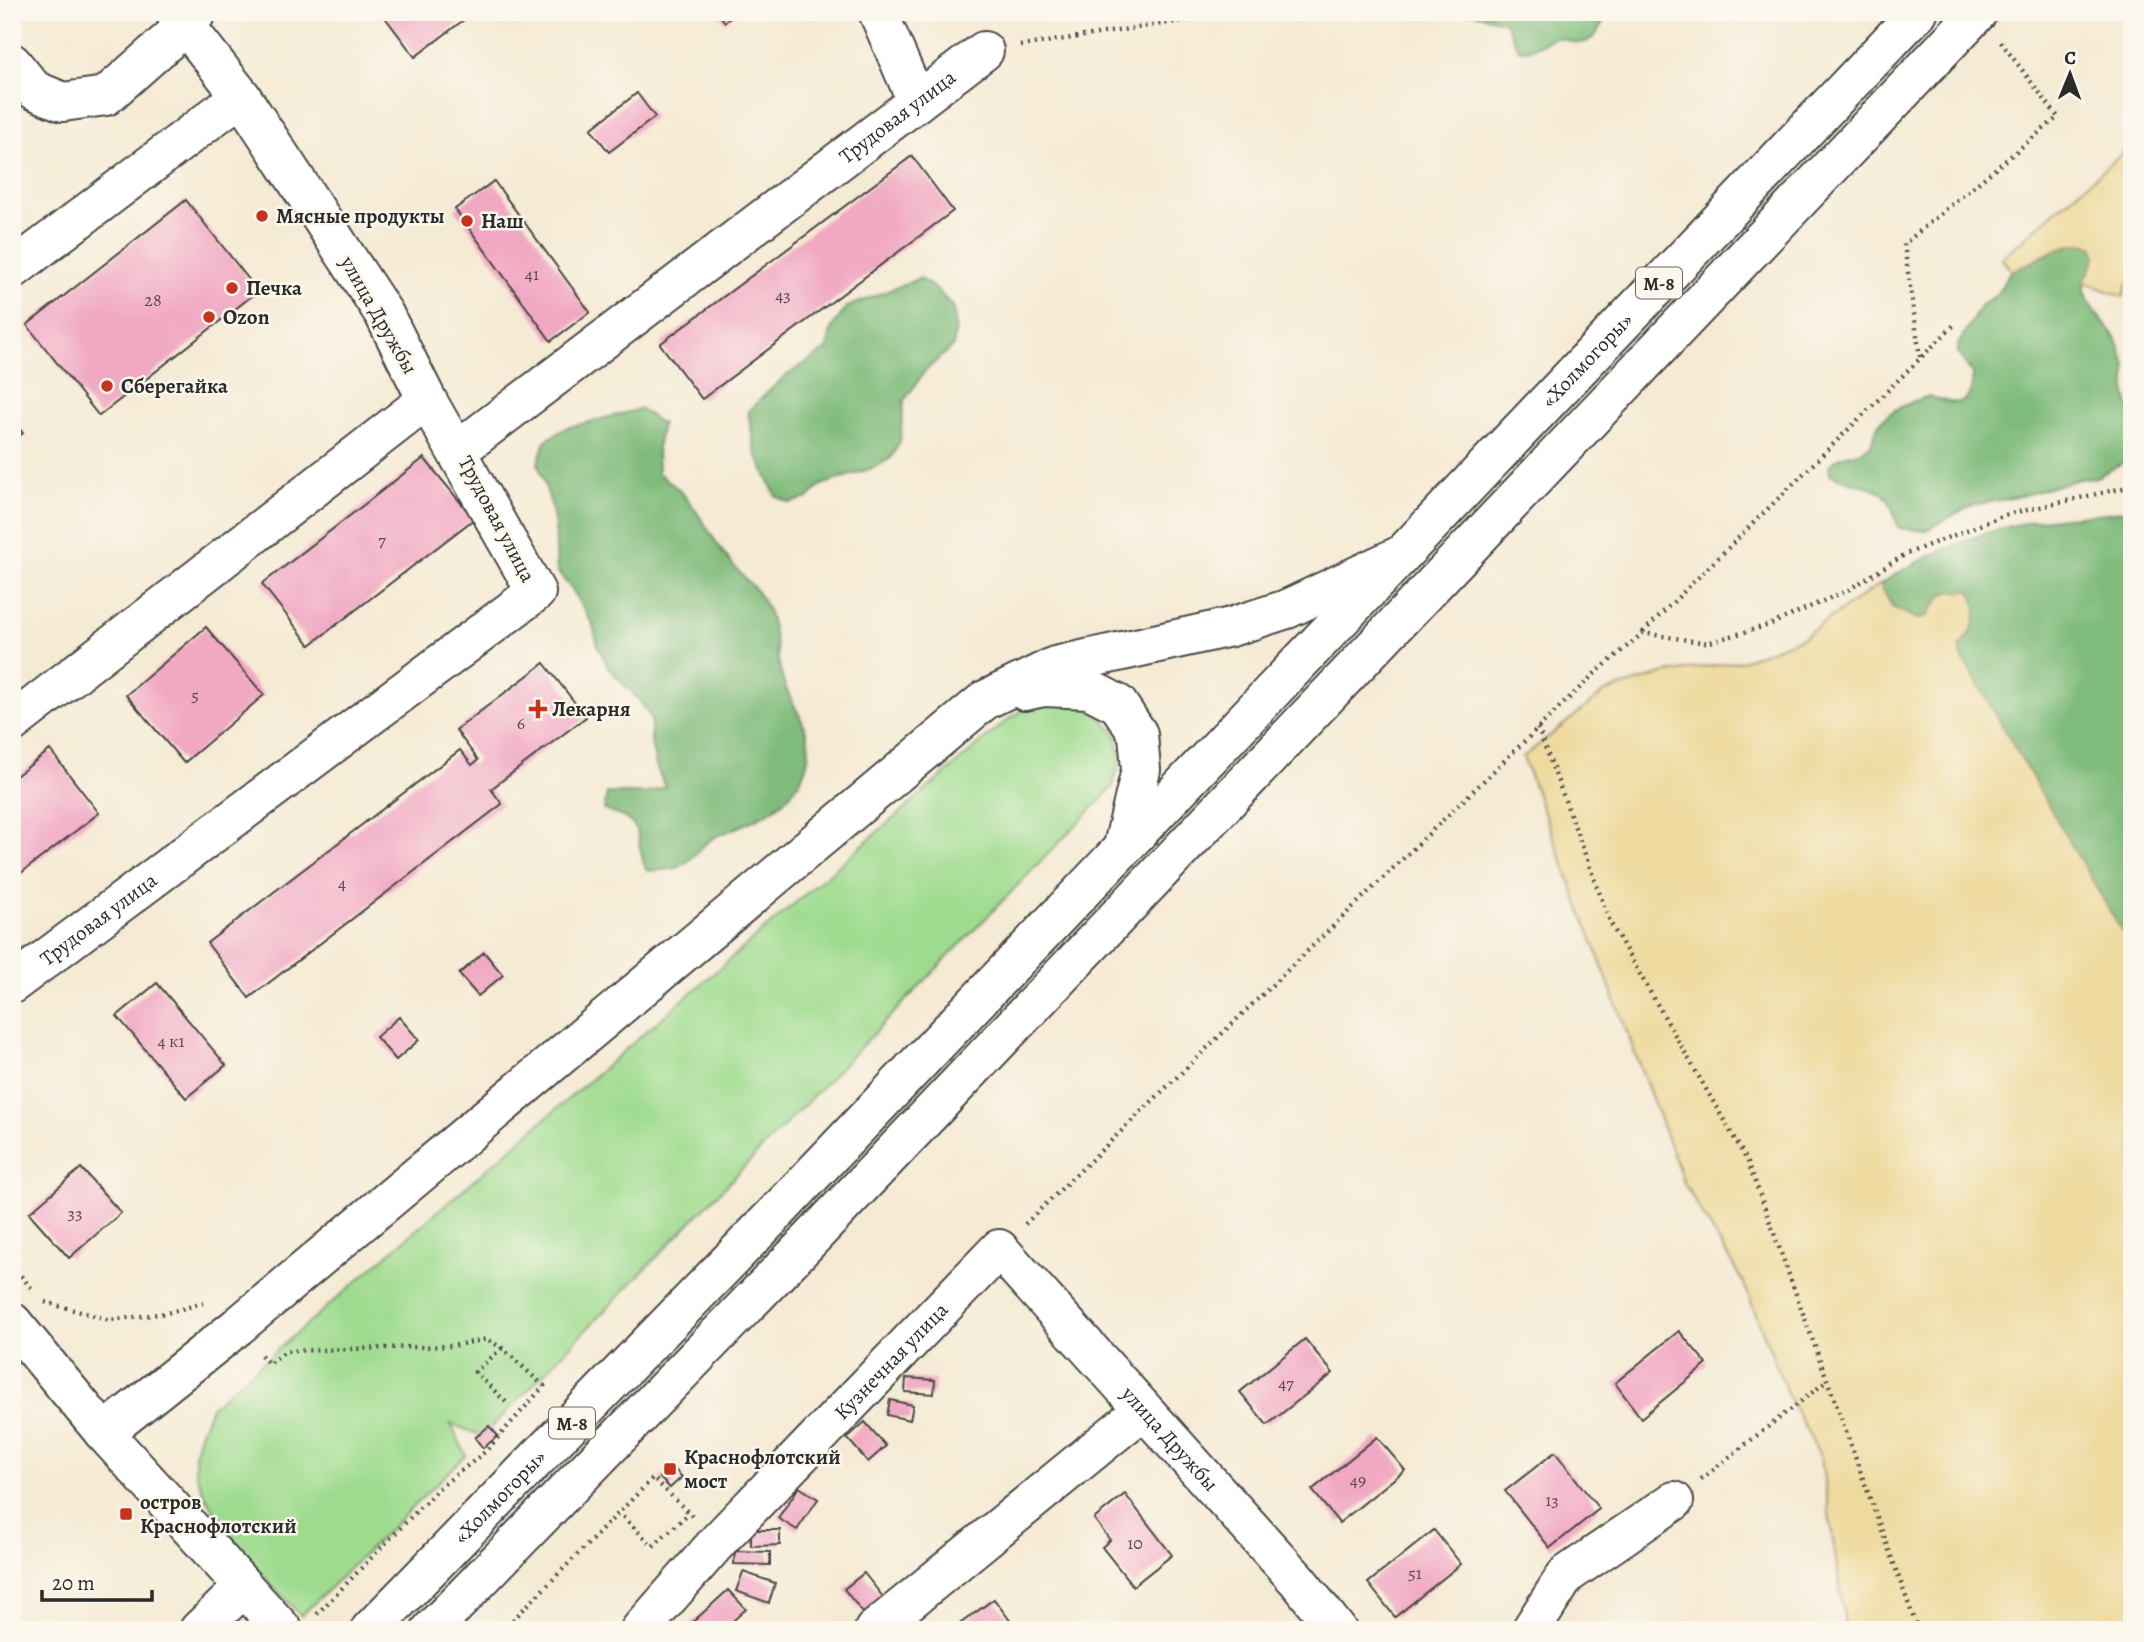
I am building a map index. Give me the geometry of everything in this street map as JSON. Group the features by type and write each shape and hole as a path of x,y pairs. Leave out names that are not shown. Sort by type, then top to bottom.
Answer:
{"street":[{"path":"878,12 917,102"},
{"name":"«Холмогоры»","path":"370,1630 774,1215 1918,12"},
{"path":"12,63 34,89 63,102 106,96 186,17"},
{"name":"улица Дружбы","path":"186,17 384,314 427,400 457,451"},
{"name":"«Холмогоры»","path":"431,1630 806,1245 1979,24"},
{"name":"Трудовая улица","path":"12,984 536,592 457,451 984,51"},
{"path":"12,270 241,96"},
{"path":"12,723 427,400"},
{"path":"104,1433 237,1327 985,700 1055,666 1230,627 1287,609 1401,555"},
{"path":"985,700 1044,687 1089,689 1118,704 1138,734 1141,770 1123,846"},
{"name":"улица Дружбы","path":"999,1249 1299,1581 1337,1630"},
{"name":"Кузнечная улица","path":"640,1630 719,1540 999,1249"},
{"path":"12,1322 104,1433 282,1630"},
{"path":"874,1630 1143,1410"},
{"path":"1531,1630 1566,1575 1674,1501"},
{"path":"199,1630 244,1587"}],"path":[{"path":"984,51 1239,12"},
{"path":"1920,357 1904,244 2058,117 1979,24"},
{"path":"999,1249 1592,675 1643,633 1954,325"},
{"path":"1643,633 1707,643 1769,625 1847,590 1906,554 2005,515 2132,486"},
{"path":"1538,728 1611,924 1748,1162 1918,1630"},
{"path":"326,1604 439,1489 485,1452 544,1386 502,1348 475,1372 506,1402"},
{"path":"1674,1501 1827,1381"},
{"path":"503,1630 653,1478 688,1513 653,1546 623,1517"}],"green space":[{"path":"1469,12 1609,12 1595,36 1586,42 1577,43 1556,37 1531,49 1520,50 1505,22"},
{"path":"2085,242 2094,247 2096,256 2084,282 2084,292 2094,311 2115,337 2126,365 2126,395 2132,416 2132,456 2128,460 2097,477 1972,505 1925,531 1899,528 1890,504 1881,492 1830,474 1829,466 1833,462 1868,447 1881,421 1900,407 1929,396 1955,402 1966,399 1970,394 1973,374 1958,354 1958,345 1981,305 1998,294 2012,271 2065,246"},
{"path":"920,278 952,306 956,326 953,346 925,371 904,401 900,441 891,458 875,467 821,485 808,498 790,503 776,496 755,451 748,411 784,377 827,349 832,327 847,307"},
{"path":"640,409 662,424 657,448 658,473 686,498 768,610 781,674 806,731 809,752 801,779 792,792 770,811 710,840 679,867 647,871 634,826 619,815 604,810 607,793 647,793 665,787 656,766 651,742 651,718 639,700 608,667 598,646 593,625 572,589 557,571 555,526 538,463 545,441 566,428"},
{"path":"2132,509 2132,949 1962,657 1959,647 1972,631 1934,607 1927,616 1917,620 1903,613 1894,607 1880,584 1949,547 2006,527 2037,520"},
{"path":"1039,699 1071,699 1097,713 1116,734 1121,759 1112,788 483,1436 451,1424 466,1455 301,1616 235,1542 206,1497 197,1476 195,1458 199,1438 211,1407 1005,722"}],"sand":[{"path":"2132,145 2132,281 2127,284 2123,297 2084,282 2096,257 2094,247 2085,244 2075,244 2053,251 2012,271 2001,258"},
{"path":"1880,584 1892,607 1917,619 1927,616 1943,595 1953,591 1971,591 1976,614 1969,634 1959,647 1962,657 2132,949 2132,1630 1846,1630 1821,1458 1788,1395 1744,1284 1684,1183 1523,757 1605,692 1666,673 1742,661 1801,638"}],"building":[{"path":"381,12 474,12 415,57"},
{"path":"717,12 737,12 725,22"},
{"path":"637,93 655,117 609,152 591,129"},
{"path":"912,156 953,211 702,399 660,344"},
{"path":"494,181 590,312 551,341 455,209"},
{"path":"186,200 258,291 99,416 27,325"},
{"path":"12,420 23,433 12,442"},
{"path":"424,458 474,519 310,645 262,584"},
{"path":"206,627 264,695 184,763 126,695"},
{"path":"544,663 586,717 491,789 502,804 249,998 207,943 460,750 472,765 478,760 456,730"},
{"path":"50,750 99,813 12,880 12,779"},
{"path":"484,952 503,975 478,996 459,974"},
{"path":"157,983 226,1065 186,1098 117,1016"},
{"path":"399,1017 419,1040 396,1060 376,1037"},
{"path":"81,1168 121,1213 69,1258 29,1213"},
{"path":"1679,1331 1707,1364 1641,1418 1615,1383"},
{"path":"1305,1339 1333,1373 1267,1425 1240,1392"},
{"path":"906,1378 935,1380 934,1394 905,1392"},
{"path":"890,1400 913,1405 910,1420 887,1415"},
{"path":"865,1422 886,1446 868,1462 847,1438"},
{"path":"489,1426 498,1436 483,1448 475,1438"},
{"path":"1377,1437 1405,1470 1339,1523 1312,1490"},
{"path":"1555,1452 1599,1509 1550,1548 1505,1491"},
{"path":"672,1467 682,1477 670,1488 660,1478"},
{"path":"799,1487 818,1499 797,1530 778,1518"},
{"path":"1125,1494 1172,1555 1133,1586 1102,1547 1110,1540 1094,1519"},
{"path":"751,1530 780,1530 780,1545 751,1546"},
{"path":"1434,1530 1461,1564 1395,1617 1368,1583"},
{"path":"735,1551 770,1552 770,1565 734,1564"},
{"path":"743,1572 775,1583 769,1603 736,1591"},
{"path":"864,1573 891,1607 871,1623 844,1589"},
{"path":"728,1590 746,1609 723,1630 684,1630"},
{"path":"994,1599 1017,1630 960,1630 957,1626"}],"place":[{"name":"Мясные продукты","path":"262,216"},
{"name":"Наш","path":"467,221"},
{"name":"Печка","path":"232,288"},
{"name":"Ozon","path":"209,317"},
{"name":"Сберегайка","path":"107,386"},
{"name":"Лекарня","path":"538,709"},
{"name":"Краснофлотский мост","path":"670,1469"},
{"name":"остров Краснофлотский","path":"126,1514"}]}
